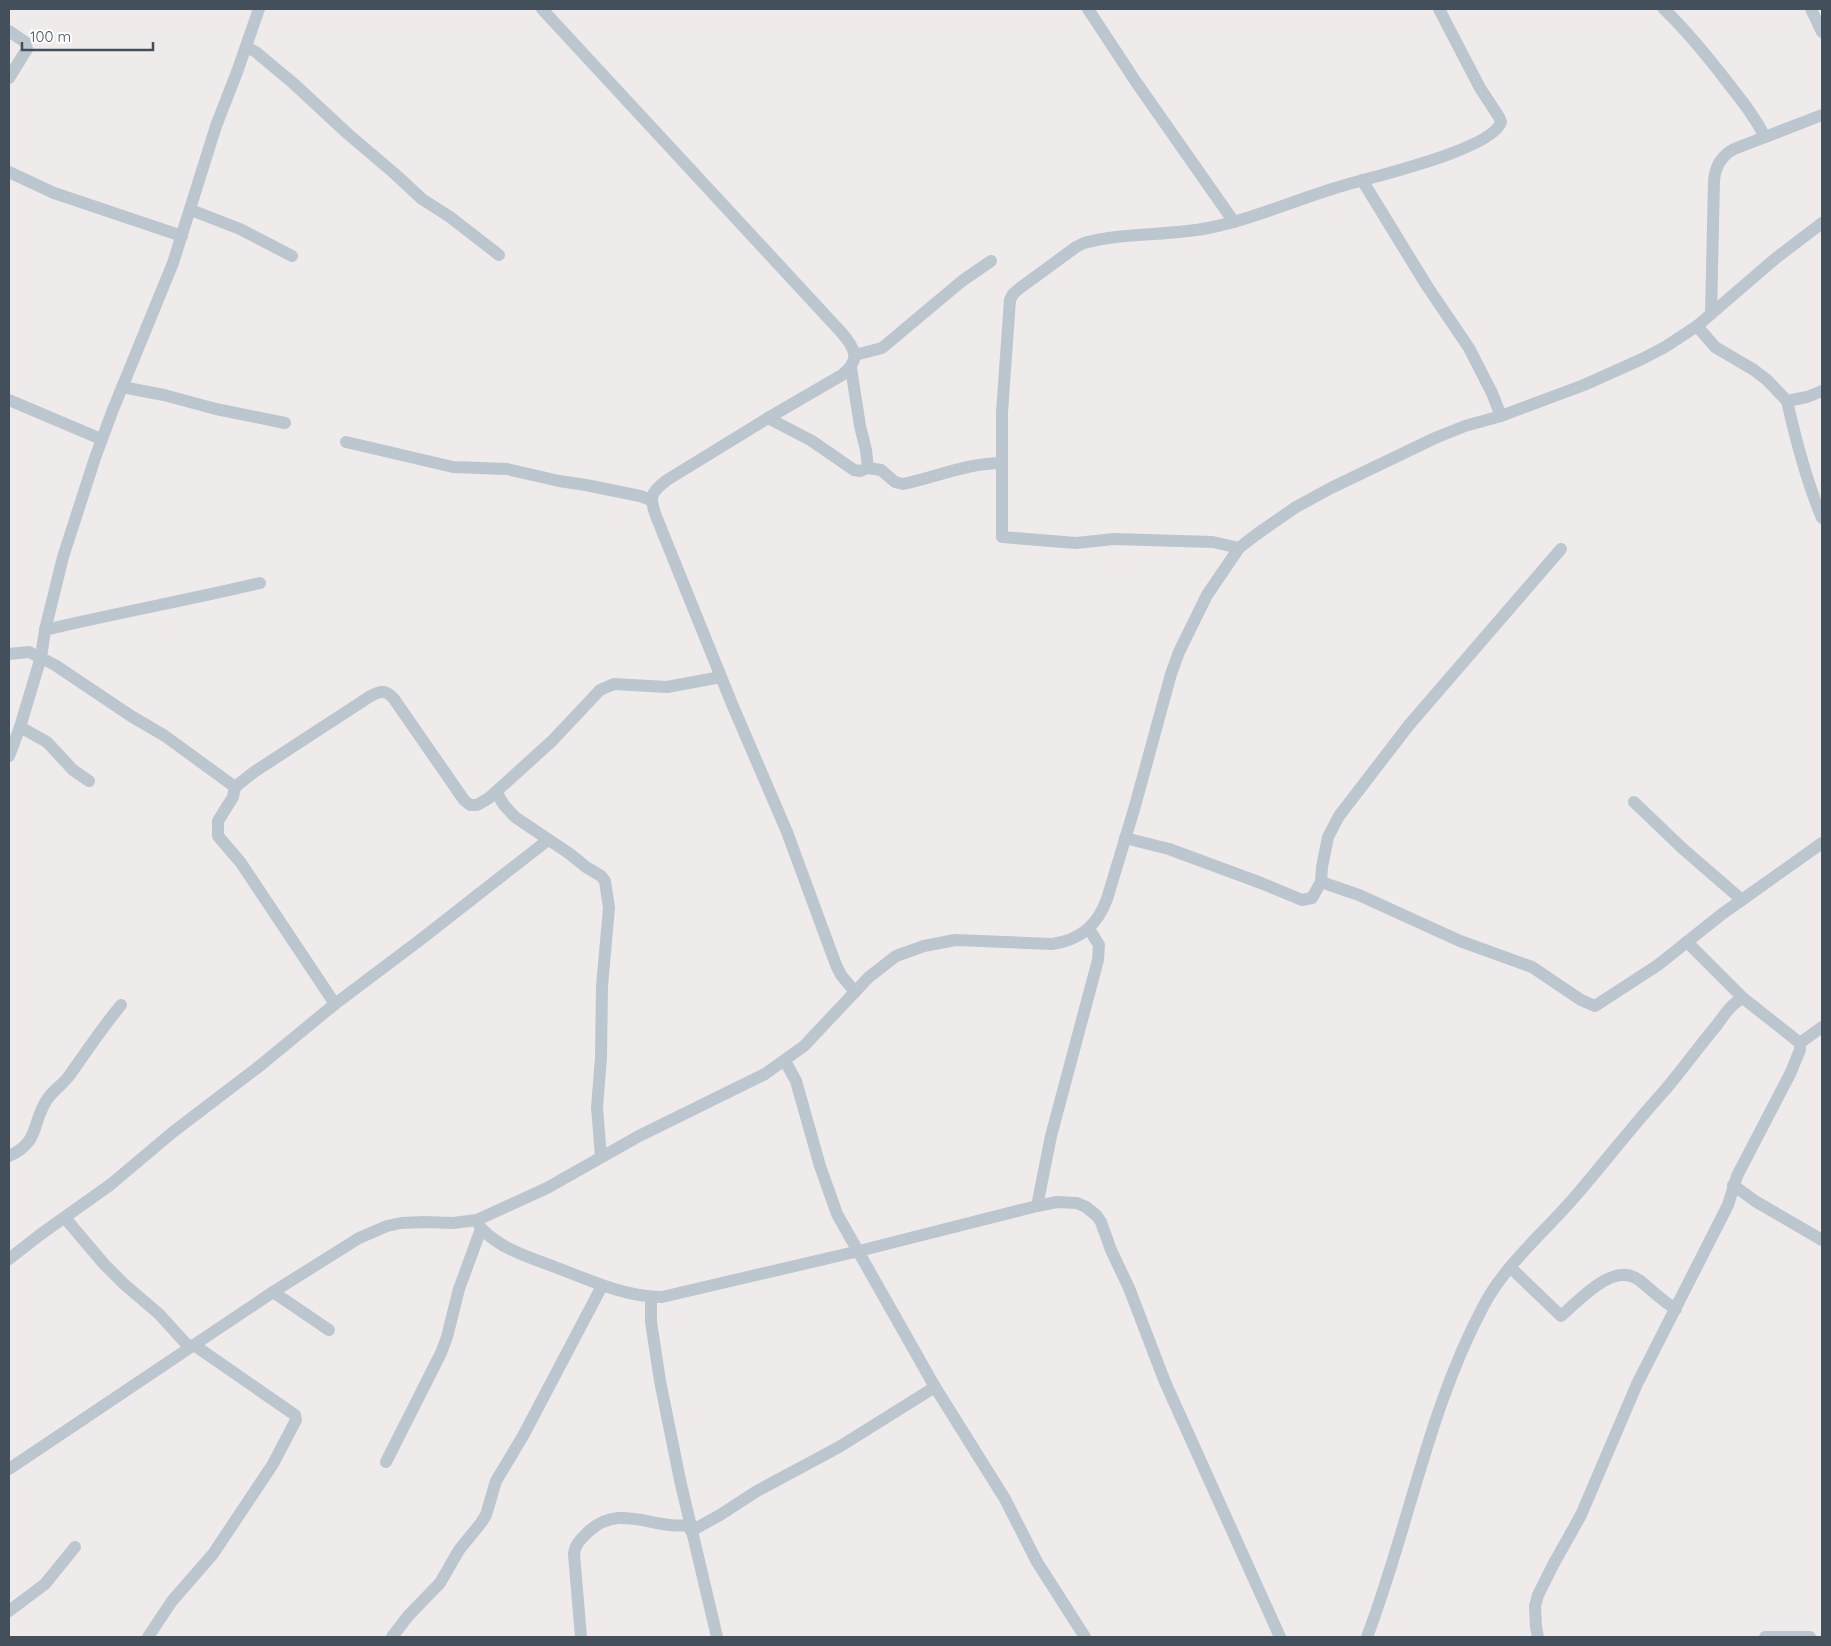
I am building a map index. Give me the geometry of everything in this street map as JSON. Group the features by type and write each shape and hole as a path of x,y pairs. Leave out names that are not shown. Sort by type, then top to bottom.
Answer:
{"street":[{"path":"9,756 20,727 41,657 45,630 72,528 101,439 173,263 216,126 259,9"},
{"path":"542,9 849,341 855,355 851,368 868,468"},
{"path":"1088,9 1136,82 1234,222"},
{"path":"1239,548 1213,542 1114,539 1076,543 1002,537 1004,381 1010,303 1013,294 1070,251 1084,243 1199,229 1234,222 1362,180 1446,156 1489,135 1499,127 1501,122 1480,88 1439,9"},
{"path":"1664,9 1694,40 1721,73 1751,112 1766,137"},
{"path":"1811,9 1822,32"},
{"path":"9,31 25,42 27,48 9,78"},
{"path":"246,47 256,52 286,77 422,199 450,217 499,255"},
{"path":"1711,314 1712,220 1716,169 1722,158 1730,152 1822,115"},
{"path":"9,172 54,192 182,236"},
{"path":"1362,180 1427,286 1469,348 1492,393 1501,416"},
{"path":"191,210 240,228 292,256"},
{"path":"9,1469 273,1292 339,1249 371,1232 387,1226 413,1222 479,1225 639,1136 765,1074 804,1046 875,972 896,956 924,946 955,940 1052,944 1065,942 1089,929 1103,910 1135,806 1170,674 1207,595 1239,548 1296,507 1346,480 1435,438 1584,385 1642,359 1697,326 1776,258 1822,223"},
{"path":"855,355 882,348 962,281 991,261"},
{"path":"1697,326 1715,347 1754,370 1767,380 1787,401 1796,443 1814,500 1822,518"},
{"path":"851,368 667,480 655,491 651,500 721,677 787,832 836,965 841,975 855,992"},
{"path":"122,387 284,423"},
{"path":"1787,401 1807,397 1822,391"},
{"path":"9,400 101,439"},
{"path":"768,418 812,441 854,470 860,471 868,468 881,470 892,480 903,484 959,468 989,463 1002,463"},
{"path":"346,442 453,467 507,469 558,481 640,496 651,500"},
{"path":"1124,838 1168,849 1302,900 1312,898 1321,882 1328,837 1339,816 1409,725 1561,549"},
{"path":"45,630 101,616 154,607 260,583"},
{"path":"9,654 29,652 41,657 92,689 130,716 166,736 235,787"},
{"path":"335,1004 241,863 218,836 218,821 233,797 235,787 254,772 369,697 384,691 394,699 464,800 470,805 477,805 496,792 552,741 595,695 608,686 623,684 667,687 721,677"},
{"path":"20,727 47,742 72,770 89,781"},
{"path":"496,792 515,817 601,876 608,892 609,908 602,986 601,1058 597,1107 601,1157"},
{"path":"1634,802 1682,848 1742,900"},
{"path":"9,1259 110,1185 173,1132 257,1068 335,1004 548,840"},
{"path":"1321,882 1359,895 1460,941 1532,967 1581,1000 1595,1006 1658,965 1742,900 1822,843"},
{"path":"1036,1206 1051,1136 1098,960 1099,945 1089,929"},
{"path":"1688,943 1743,998 1800,1042"},
{"path":"1367,1637 1448,1382 1467,1338 1491,1293 1547,1225 1579,1192 1634,1124 1675,1078 1728,1010 1743,998"},
{"path":"9,1156 18,1152 26,1145 48,1098 63,1083 98,1033 121,1005"},
{"path":"1800,1042 1822,1027"},
{"path":"1538,1637 1535,1606 1538,1595 1581,1515 1637,1384 1728,1205 1734,1185 1790,1074 1800,1050 1800,1042"},
{"path":"785,1061 796,1081 827,1189 837,1214 935,1387 1005,1499 1047,1578 1084,1637"},
{"path":"1734,1185 1755,1201 1822,1240"},
{"path":"479,1225 496,1241 508,1247 602,1286 651,1297 677,1295 1036,1206 1057,1202 1077,1203 1091,1211 1101,1222 1111,1250 1130,1288 1165,1382 1280,1637"},
{"path":"65,1218 104,1264 192,1346 264,1392 297,1417 273,1464 213,1554 172,1602 148,1637"},
{"path":"386,1462 441,1353 479,1225"},
{"path":"1511,1268 1561,1316 1607,1279 1625,1274 1639,1280 1659,1298 1676,1309"},
{"path":"392,1637 408,1616 440,1583 459,1550 486,1515 496,1481 523,1436 602,1286"},
{"path":"273,1292 329,1330"},
{"path":"651,1297 654,1347 691,1528 717,1637"},
{"path":"581,1637 574,1554 577,1543 604,1520 630,1518 691,1528 720,1515 756,1491 838,1447 935,1387"},
{"path":"9,1611 45,1584 74,1547"},
{"path":"1765,1637 1810,1637"}]}
